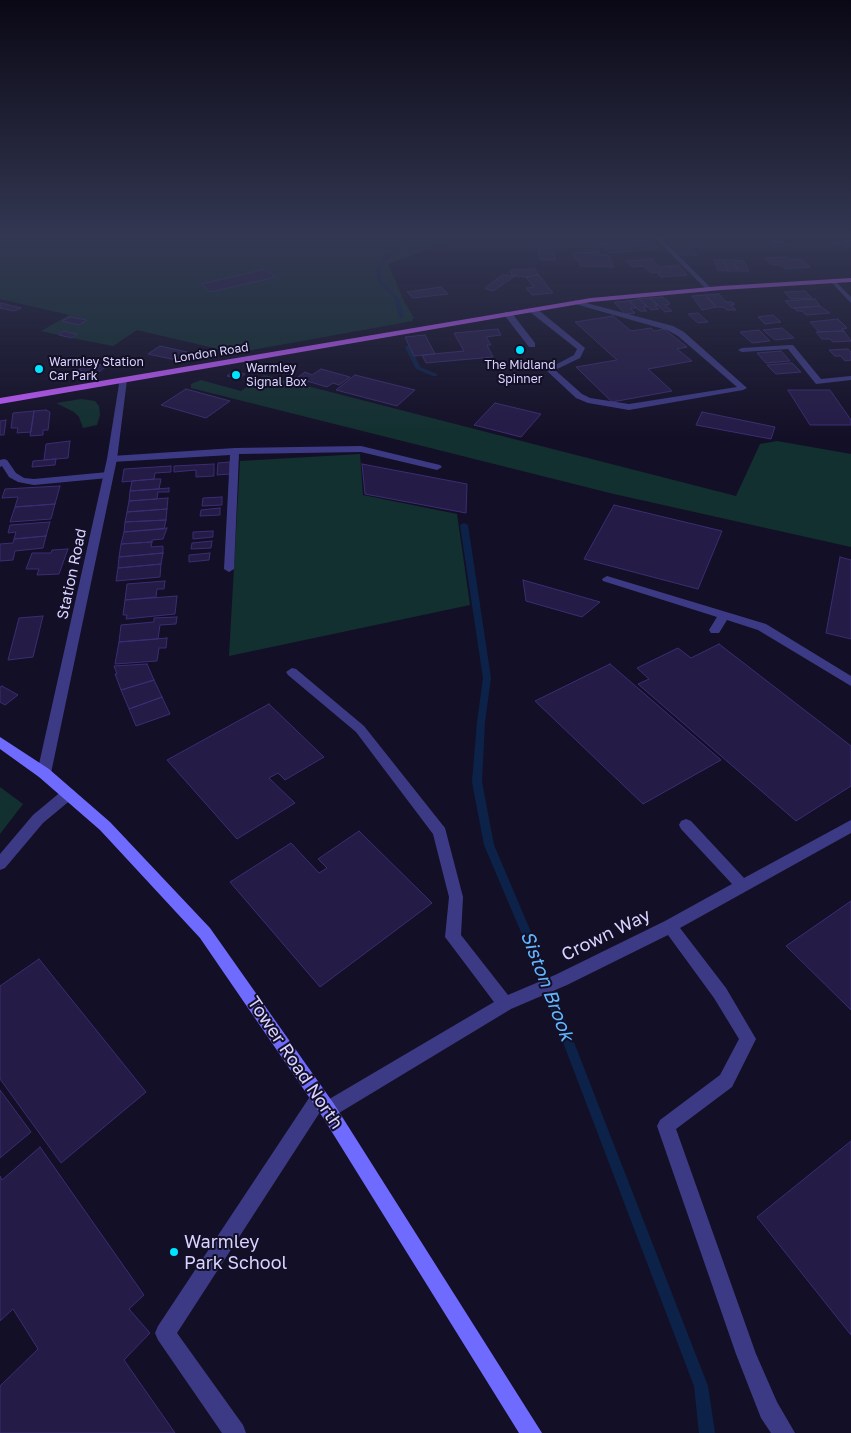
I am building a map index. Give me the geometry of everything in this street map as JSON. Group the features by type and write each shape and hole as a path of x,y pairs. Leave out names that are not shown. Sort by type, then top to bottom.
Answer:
{"main road":[{"name":"London Road","path":"0,401 562,305"}],"street":[{"path":"533,310 581,348 576,356 550,370 579,396 588,400 629,407 743,388 681,334 670,328 588,305"},
{"path":"508,314 532,345"},
{"path":"742,350 790,347 819,382 851,378"},
{"name":"Station Road","path":"44,773 112,459 123,380"},
{"path":"112,459 235,451 318,448 361,449 438,467"},
{"path":"229,569 235,451"},
{"path":"0,464 4,462 12,474 21,480 34,482 108,475"},
{"path":"607,579 762,627 851,682"},
{"path":"715,630 724,615"},
{"path":"292,672 360,729 440,832 456,897 453,938 498,1008"},
{"name":"Tower Road North","path":"0,742 44,773 105,826 205,933 324,1104 531,1433"},
{"path":"0,864 38,819 68,794"},
{"path":"686,825 743,886"},
{"name":"Crown Way","path":"324,1104 498,1008 561,980 670,926 851,826"},
{"path":"670,926 720,993 748,1039 726,1081 666,1126 746,1354 768,1410 784,1433"},
{"path":"235,1433 165,1333 324,1104"}],"green space":[{"path":"25,305 406,305 414,318 412,319 413,321 235,353 137,330 113,346 72,338 77,334 65,331 59,335 41,331 69,315"},
{"path":"264,375 736,496 760,444 777,441 851,454 851,547 614,494 191,388 191,384 201,380 241,391"},
{"path":"81,399 95,401 99,406 100,415 97,425 83,428 79,417 74,412 56,403"},
{"path":"360,454 363,495 457,514 470,605 229,656 240,461"},
{"path":"0,787 23,804 0,834"}],"building":[{"path":"0,305 8,305 21,308 14,311 0,308"},
{"path":"617,305 633,305 637,308 630,308 635,313 625,314"},
{"path":"633,305 645,305 647,307 643,307 647,311 640,311"},
{"path":"645,305 658,305 655,306 659,309 651,310"},
{"path":"657,305 666,305 672,311 665,312"},
{"path":"698,305 714,305 716,307 702,310"},
{"path":"714,305 732,305 736,310 727,310 723,307 716,307"},
{"path":"789,305 820,306 792,308"},
{"path":"820,306 830,313 806,315 794,308"},
{"path":"698,313 708,322 698,323 688,314"},
{"path":"773,315 781,322 765,324 758,317"},
{"path":"613,316 631,331 651,328 654,331 664,329 687,347 677,349 692,361 648,369 672,391 612,402 576,367 617,360 575,322"},
{"path":"70,317 87,320 79,325 62,321"},
{"path":"838,319 847,328 842,329 844,331 819,332 810,322"},
{"path":"782,328 794,338 775,340 763,330"},
{"path":"498,329 501,335 486,337 491,345 487,345 493,357 426,363 422,355 464,351 454,333"},
{"path":"759,330 770,341 752,343 740,332"},
{"path":"64,331 77,334 72,338 59,335"},
{"path":"844,331 851,341 833,342 830,339 822,339 816,332"},
{"path":"425,335 435,354 414,356 405,337"},
{"path":"160,346 187,352 176,360 148,354"},
{"path":"848,349 851,352 851,360 845,361 841,356 835,356 829,350"},
{"path":"781,351 790,361 766,363 757,353"},
{"path":"89,363 107,366 96,374 78,370"},
{"path":"792,363 801,372 776,374 767,365"},
{"path":"321,369 350,377 339,385 333,383 327,387 297,378 305,372 312,375"},
{"name":"Warmley Signal Box","path":"234,371 245,374 239,379 227,376"},
{"path":"355,375 415,390 397,406 336,390"},
{"path":"186,389 230,401 206,418 161,405"},
{"path":"788,390 830,390 851,420 851,425 810,425"},
{"path":"495,403 541,414 521,437 474,425"},
{"path":"46,410 50,412 48,430 43,430 43,435 30,436 34,411"},
{"path":"34,411 31,432 17,433 18,428 11,428 13,413"},
{"path":"702,412 775,427 771,439 696,425"},
{"path":"6,420 4,435 0,435 0,421"},
{"path":"70,441 68,458 44,460 46,444"},
{"path":"56,459 55,465 32,467 33,461"},
{"path":"230,462 230,474 217,475 218,463"},
{"path":"214,464 214,476 196,477 196,470 174,472 174,466"},
{"path":"362,464 467,484 466,513 365,494"},
{"path":"171,466 171,472 155,473 154,479 122,482 124,469"},
{"path":"161,479 159,489 130,491 132,481"},
{"path":"60,486 55,504 15,507 18,497 2,498 5,489"},
{"path":"169,488 169,492 158,492 157,499 129,501 130,491"},
{"path":"222,497 222,505 202,506 203,498"},
{"path":"168,498 167,509 127,512 129,501"},
{"path":"55,504 51,519 10,522 15,507"},
{"path":"614,505 722,531 698,589 584,559"},
{"path":"220,508 220,515 200,516 201,510"},
{"path":"167,509 166,520 125,522 127,512"},
{"path":"166,520 164,529 124,532 125,522"},
{"path":"50,522 46,536 14,539 16,532 8,533 10,525"},
{"path":"167,528 163,539 152,540 152,542 121,544 124,532"},
{"path":"213,531 213,537 193,539 193,532"},
{"path":"46,536 43,548 15,551 13,560 0,561 0,544 13,543 14,539"},
{"path":"212,541 211,548 191,549 192,543"},
{"path":"152,542 151,547 163,546 163,553 119,557 121,544"},
{"path":"68,549 59,574 37,575 39,569 26,569 32,553 51,553 52,550"},
{"path":"163,553 161,564 118,568 119,557"},
{"path":"210,553 209,560 189,562 189,555"},
{"path":"840,557 851,560 851,639 826,633"},
{"path":"161,564 160,577 116,581 118,568"},
{"path":"523,580 600,602 582,617 526,601"},
{"path":"165,581 164,589 157,589 156,597 125,600 127,584"},
{"path":"177,596 175,614 126,619 127,615 123,615 125,600"},
{"path":"43,616 33,657 8,660 19,618"},
{"path":"177,617 176,624 160,625 158,639 119,642 121,625 154,622 154,618"},
{"path":"167,638 166,648 159,648 157,661 115,664 119,642"},
{"path":"719,644 851,746 851,786 796,821 638,684 649,679 637,668 678,648 691,658"},
{"path":"147,664 154,680 121,690 114,666"},
{"path":"610,664 721,760 643,804 535,701"},
{"path":"154,680 162,697 129,709 121,690"},
{"path":"2,686 18,695 5,705 0,702 0,687"},
{"path":"162,697 170,714 136,726 129,709"},
{"path":"269,704 324,757 285,780 278,773 269,778 295,803 237,839 167,760"},
{"path":"359,831 432,903 320,987 230,882 291,843 319,873 327,868 318,859"},
{"path":"851,901 851,1010 786,946"},
{"path":"39,959 146,1092 61,1163 0,1079 0,986"},
{"path":"0,1090 31,1132 0,1158"},
{"path":"851,1141 851,1335 757,1217"},
{"path":"40,1147 144,1295 129,1309 150,1333 124,1360 175,1433 0,1433 0,1386 38,1349 13,1309 0,1321 0,1176 2,1180"}],"waterway":[{"name":"Siston Brook","path":"398,305 401,316"},
{"name":"Siston Brook","path":"408,347 418,368 435,375"},
{"name":"Siston Brook","path":"464,525 487,678 481,722 477,782 489,845 526,932 701,1386 707,1433"}],"place":[{"name":"The Midland Spinner","path":"520,350"},
{"name":"Warmley Station Car Park","path":"39,369"},
{"name":"Warmley Signal Box","path":"236,375"},
{"name":"Warmley Park School","path":"174,1252"}]}
